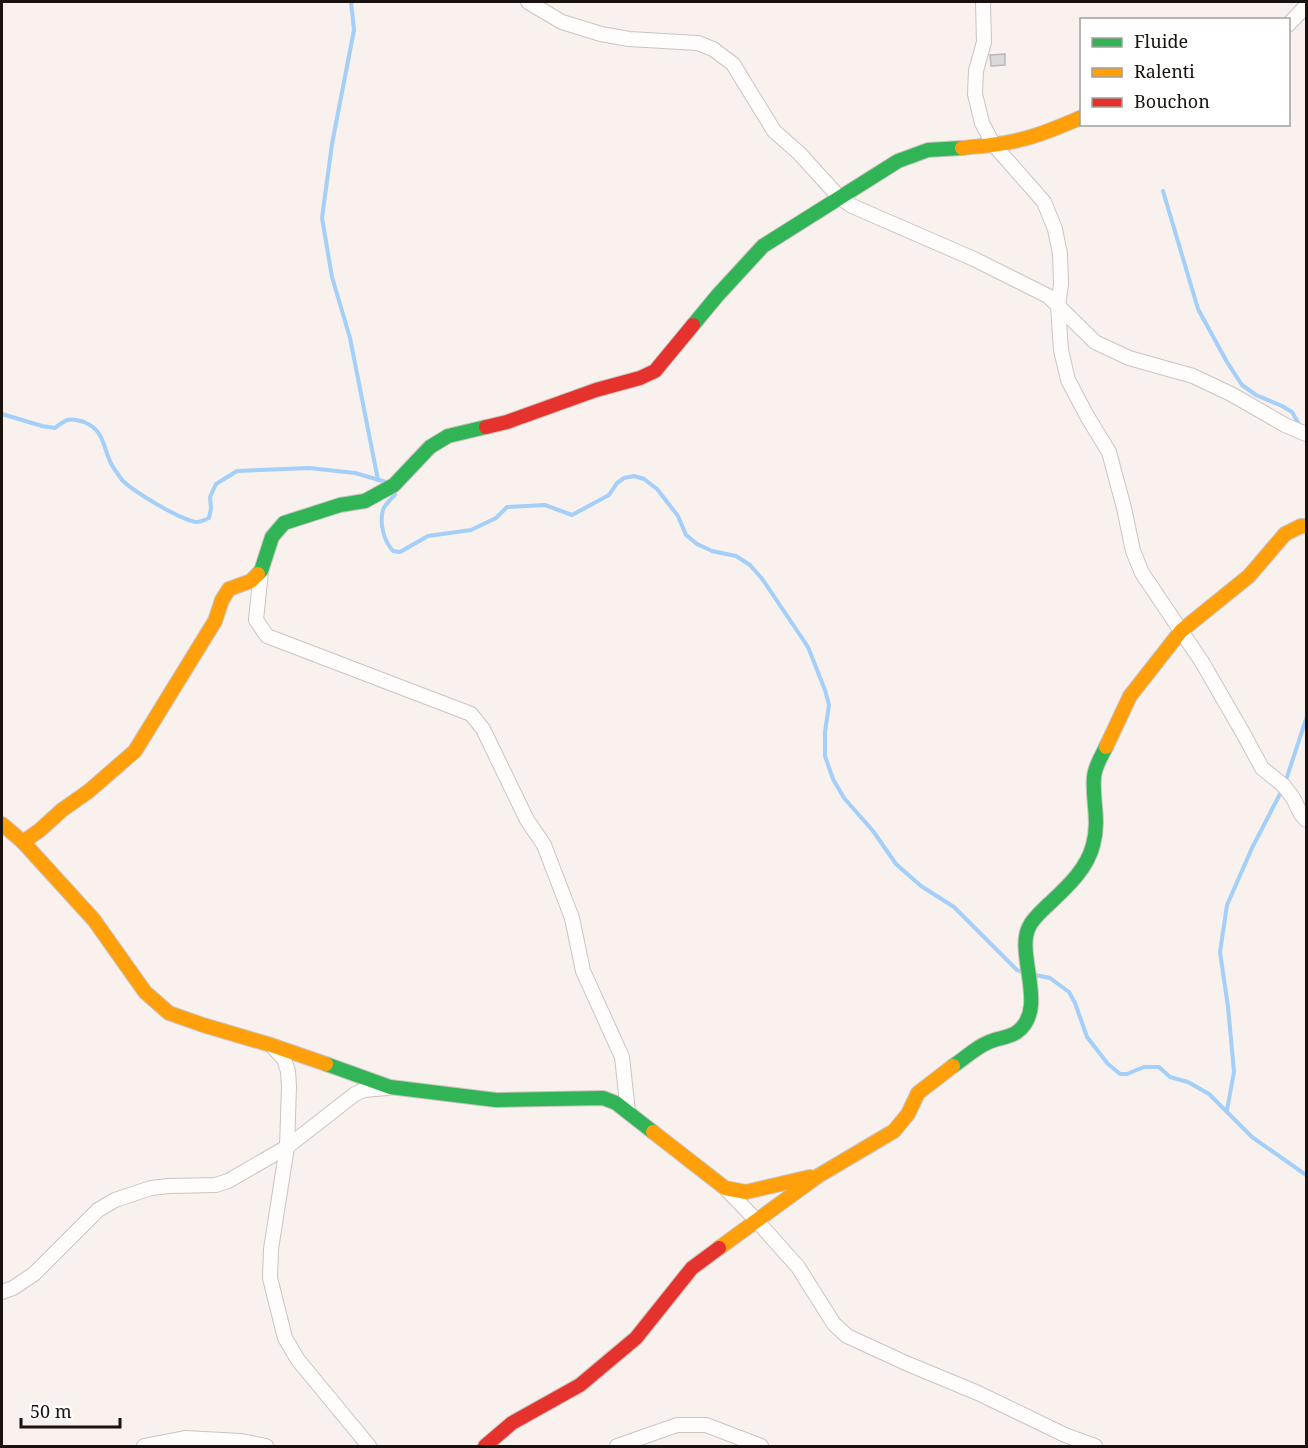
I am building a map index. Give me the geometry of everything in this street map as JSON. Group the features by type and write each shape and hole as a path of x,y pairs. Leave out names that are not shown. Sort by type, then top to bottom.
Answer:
{"street":[{"path":"528,2 562,22 601,34 629,39 698,43 713,49 733,64 774,131 799,153 839,197 852,206 974,259 1048,296 1095,342 1130,358 1193,376 1306,434"},
{"path":"983,2 984,42 976,71 975,94 982,123 993,144 1044,202 1055,229 1060,254 1061,284 1058,306 1061,351 1068,380 1109,452 1133,551 1142,573 1208,672 1262,768 1284,786 1306,820"},
{"path":"1290,23 1306,6"},
{"path":"628,1112 622,1057 584,971 572,918 544,845 527,820 483,729 471,714 267,636 256,620 261,571 272,537 284,523 340,505 365,501 394,485 430,447 448,436 507,422 596,390 640,378 655,370 717,296 763,246 898,161 928,150 1019,140 1080,118"},
{"path":"485,1446 512,1423 580,1385 636,1338 692,1268 818,1176 894,1131 908,1114 918,1093 986,1043 1016,1033 1024,1025 1030,1013 1031,982 1025,942 1029,927 1084,866 1093,847 1097,825 1094,778 1096,768 1130,696 1180,631 1249,576 1285,534 1306,526"},
{"path":"23,842 62,810 89,792 135,750 215,621 222,600 229,589 251,581 261,571"},
{"path":"2,824 23,842 94,920 145,992 169,1013 271,1045 390,1087 496,1100 603,1098 616,1103 724,1188 757,1221 798,1267 834,1324 848,1336 978,1393 1065,1435 1095,1446"},
{"path":"271,1045 284,1059 288,1071 287,1147 271,1249 270,1278 285,1338 298,1360 357,1439 369,1446"},
{"path":"2,1292 13,1288 34,1274 98,1210 115,1200 160,1187 216,1185 228,1181 287,1147 355,1094 364,1090 390,1087"},
{"path":"724,1188 746,1192 818,1176"},
{"path":"617,1446 677,1425 706,1425 761,1446"},
{"path":"144,1446 185,1438 266,1446"}],"building":[{"path":"1005,54 1005,65 991,66 990,55"}],"waterway":[{"path":"351,2 354,30 332,144 322,218 332,277 350,338 378,480"},
{"path":"1163,191 1198,309 1227,362 1242,385 1256,395 1292,412 1300,426"},
{"path":"2,414 55,428 72,419 92,426 101,437 111,463 123,481 158,505 196,522 209,518 210,497 216,484 237,471 309,468 355,473 386,482"},
{"path":"395,490 395,495 383,510 382,526 390,547 393,551 400,552 428,536 471,530 496,518 507,507 545,505 572,515 609,495 617,483 624,478 634,476 644,479 657,489 678,516 686,535 697,544 712,551 736,556 750,565 763,580 808,647 829,705 825,732 825,756 833,779 844,798 873,831 896,864 921,886 954,907 1017,970 1025,973"},
{"path":"1285,783 1306,719"},
{"path":"1227,1110 1234,1072 1220,952 1227,905 1252,848 1282,790"},
{"path":"1035,975 1050,978 1069,992 1087,1037 1108,1064 1120,1074 1127,1074 1144,1067 1159,1067 1170,1077 1188,1082 1209,1094 1252,1137 1306,1175"}],"traffic: fast":[{"path":"693,325 763,246 898,161 928,150 962,148"},
{"path":"258,574 272,537 284,523 340,505 365,501 394,485 430,447 448,436 486,427"},
{"path":"953,1066 983,1045 1014,1034 1026,1022 1031,996 1026,952 1029,927 1038,914 1076,877 1090,854 1096,827 1095,773 1106,747"},
{"path":"326,1064 390,1087 496,1100 603,1098 616,1103 653,1132"}],"traffic: slow":[{"path":"962,148 1012,142 1080,118"},
{"path":"1106,747 1130,696 1181,631 1249,576 1285,534 1306,526"},
{"path":"23,842 89,791 135,751 215,621 222,600 229,589 251,581 258,574"},
{"path":"2,824 23,842 94,920 145,992 169,1013 326,1064"},
{"path":"719,1248 818,1176 894,1131 908,1114 918,1093 953,1066"},
{"path":"653,1132 725,1188 746,1192 810,1177"}],"traffic: jam":[{"path":"486,427 507,422 596,390 640,378 655,371 693,325"},
{"path":"485,1446 512,1423 580,1385 636,1338 692,1268 719,1248"}]}
